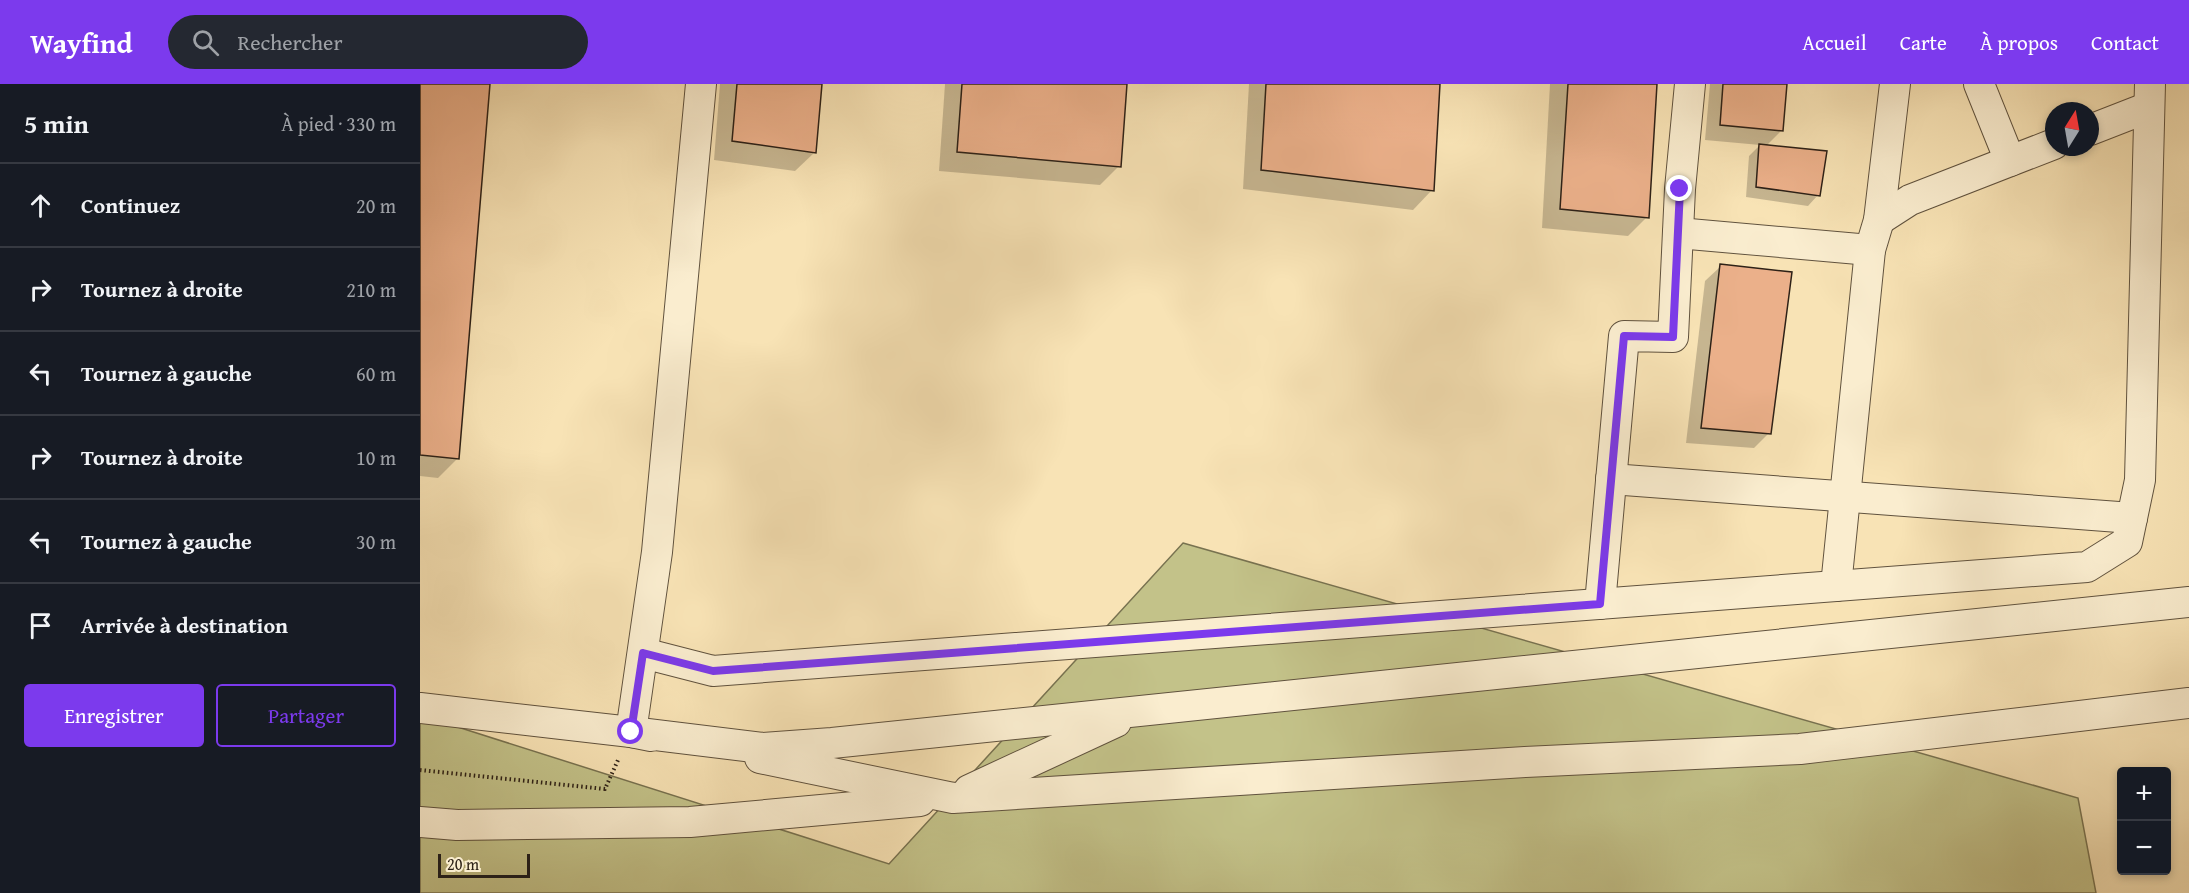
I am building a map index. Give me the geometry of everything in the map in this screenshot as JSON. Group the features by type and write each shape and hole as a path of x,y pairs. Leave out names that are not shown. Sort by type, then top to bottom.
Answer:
{"street":[{"path":"631,732 657,552 701,84"},
{"path":"1600,604 1624,336 1673,337 1678,233 1690,84"},
{"path":"1836,586 1870,250 1879,220 1895,84"},
{"path":"1979,84 2010,160"},
{"path":"643,653 713,671 2087,567 2127,542 2140,480 2150,95"},
{"path":"2099,125 2150,95"},
{"path":"1879,220 1910,200 2045,147"},
{"path":"1678,233 1870,250"},
{"path":"1611,479 2132,518"},
{"path":"420,708 762,748 832,743 2189,602"},
{"path":"420,822 457,825 690,822 953,798 1525,762 1800,748 2189,703"},
{"path":"631,732 953,798 1139,711"}],"path":[{"path":"420,770 605,789 631,732"}],"shaded area":[{"path":"1183,543 2078,798 2096,893 420,893 420,715 889,864"}],"building":[{"path":"420,84 490,84 459,459 420,455"},
{"path":"737,84 822,84 816,153 732,141"},
{"path":"962,84 1127,84 1121,167 957,152"},
{"path":"1266,84 1440,84 1434,191 1261,170"},
{"path":"1568,84 1657,84 1649,218 1560,209"},
{"path":"1723,84 1787,84 1783,131 1720,125"},
{"path":"1759,144 1827,151 1820,196 1756,187"},
{"path":"1720,264 1792,272 1771,434 1701,428"}],"route":[{"path":"631,732 643,653 713,671 1600,604 1624,336 1673,337 1680,189"}]}
